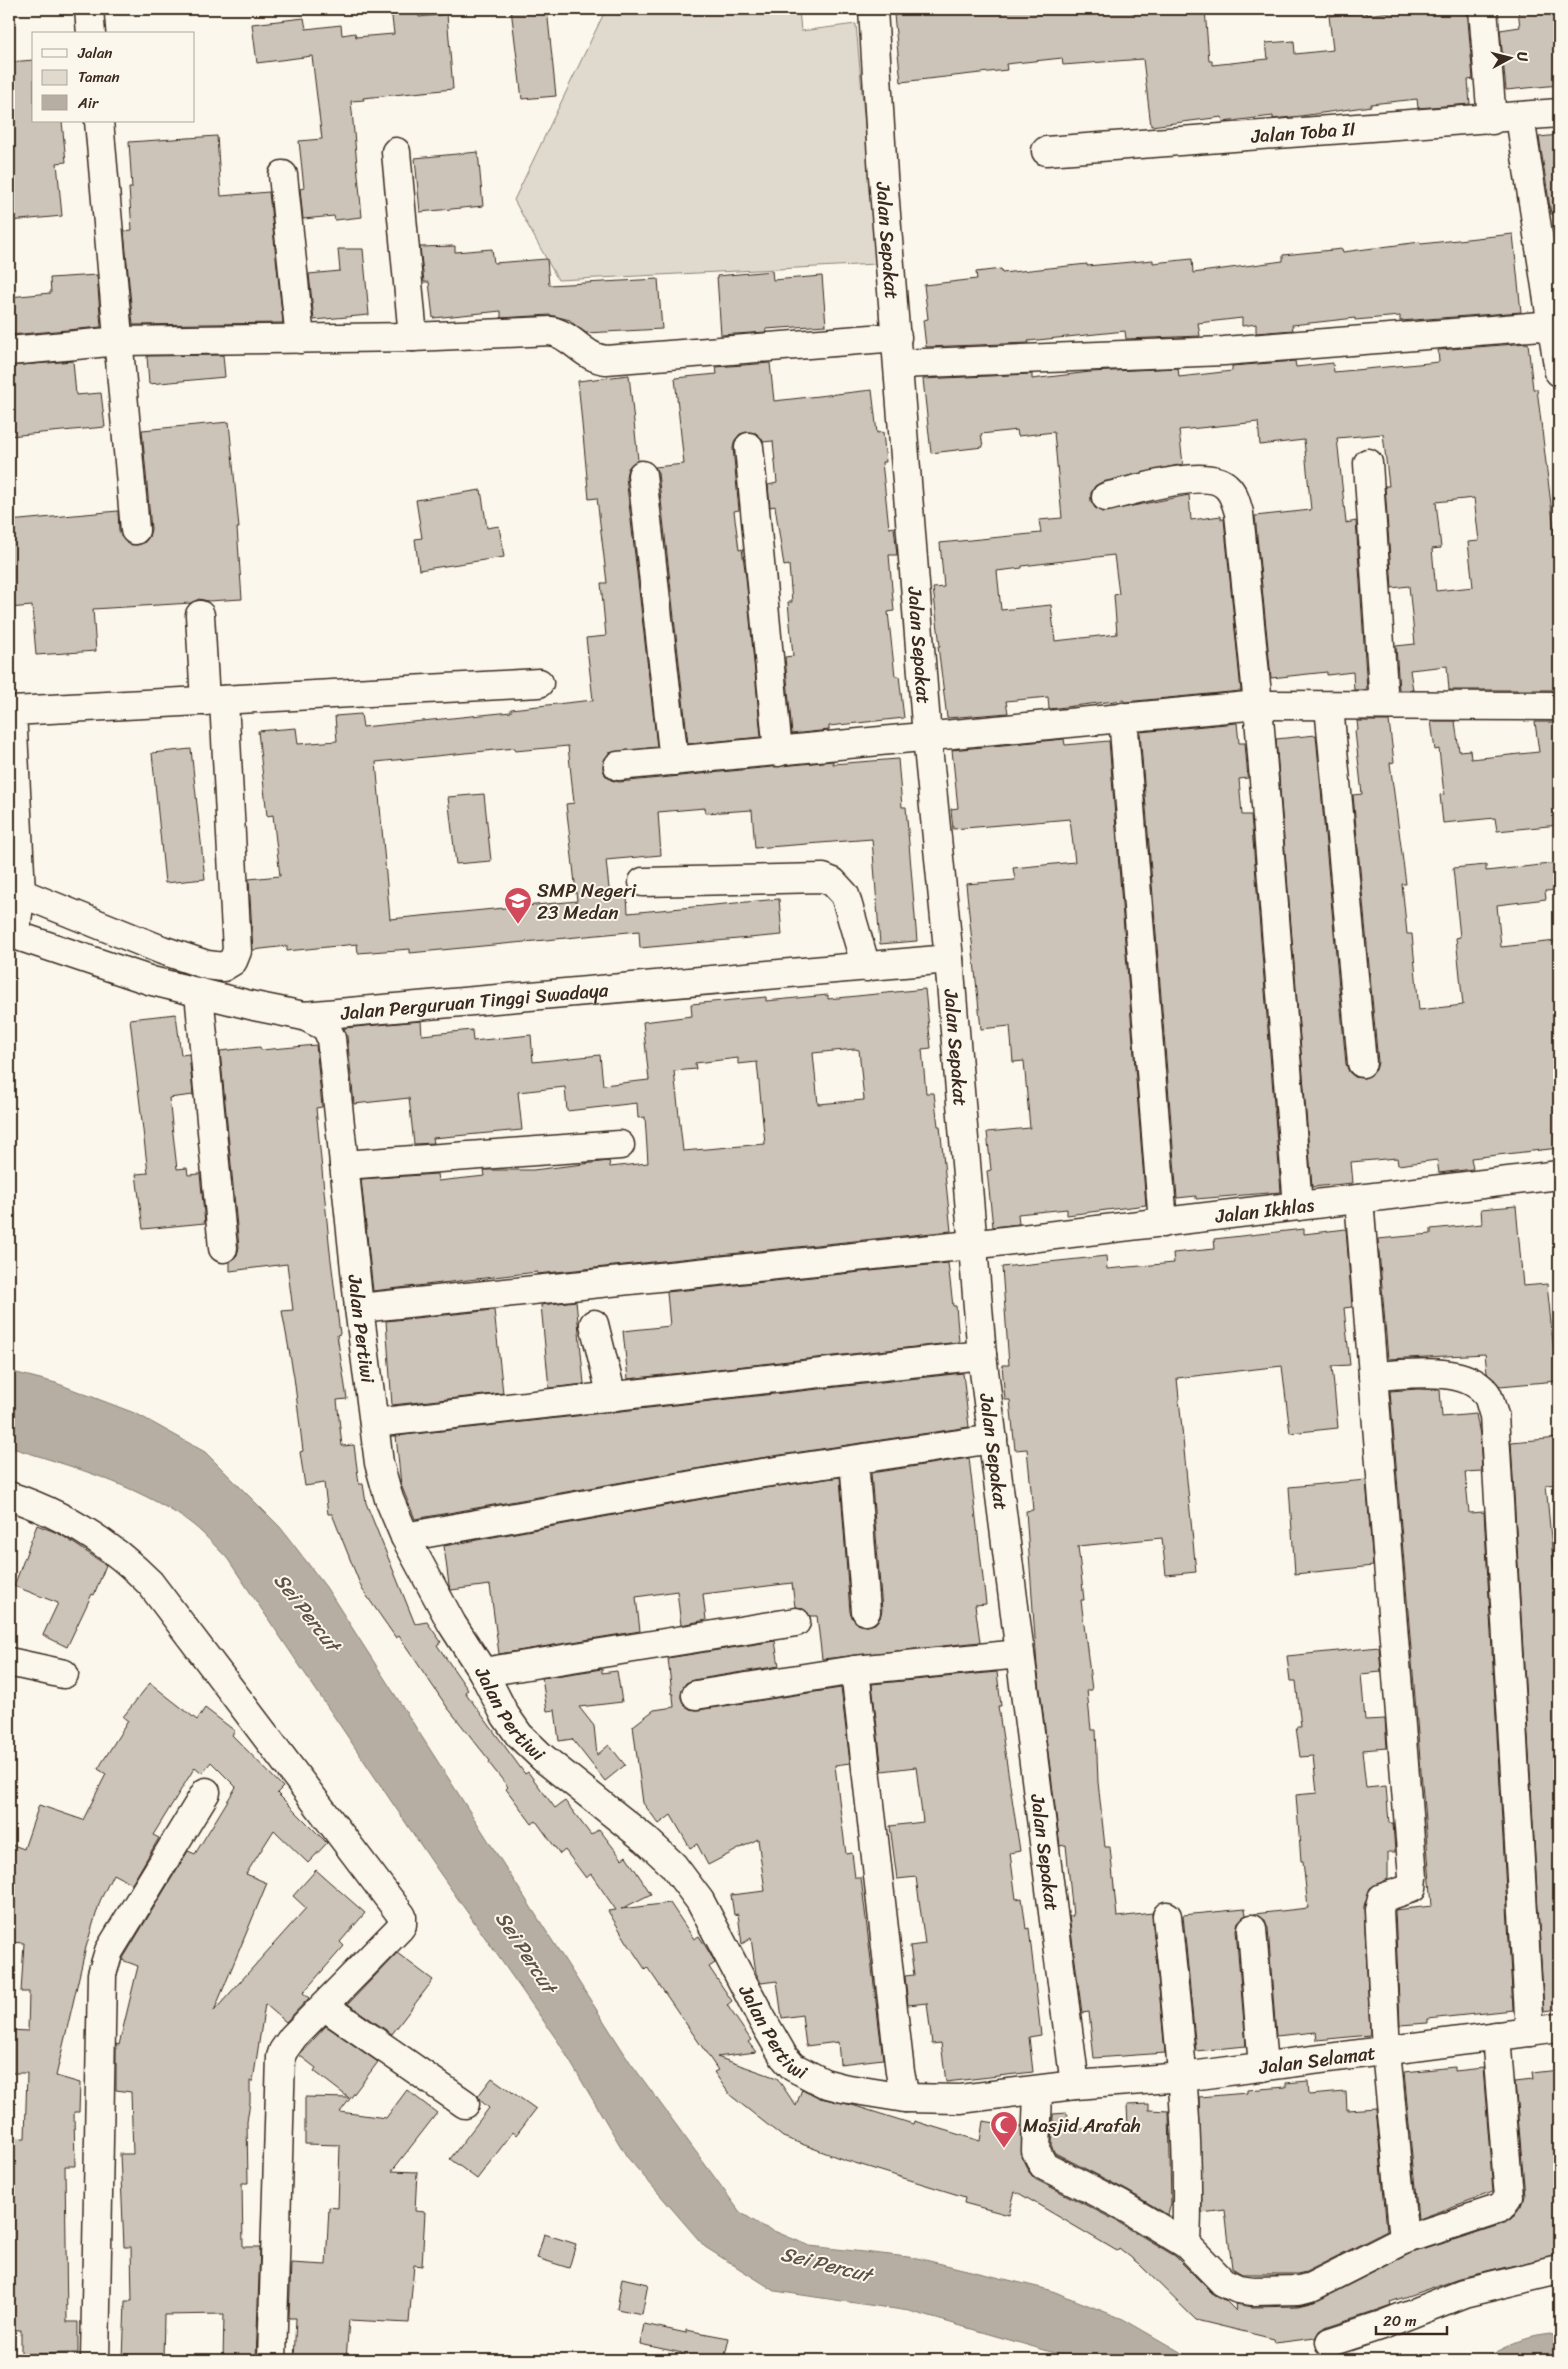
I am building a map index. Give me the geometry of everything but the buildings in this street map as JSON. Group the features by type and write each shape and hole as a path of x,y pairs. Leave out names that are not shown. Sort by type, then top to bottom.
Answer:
{"street":[{"path":"89,9 91,32"},
{"name":"Jalan Sepakat","path":"874,9 884,176 927,737 948,958 971,1245 982,1355 1075,2085"},
{"path":"1483,9 1492,120"},
{"name":"Jalan Toba II","path":"1046,151 1492,120 1559,113"},
{"path":"1520,117 1551,262 1554,324 1559,372"},
{"path":"99,122 120,341 135,530"},
{"path":"396,152 413,337"},
{"path":"282,175 300,339"},
{"path":"9,351 120,341 413,337 551,330 568,337 592,357 606,360 898,350 1224,351 1554,324"},
{"path":"748,447 778,752"},
{"path":"1368,463 1384,705"},
{"path":"642,475 674,761"},
{"path":"1106,497 1193,478 1214,479 1225,484 1235,497 1239,513 1258,705 1298,1206"},
{"path":"21,893 162,950 206,965 223,967 233,961 237,951 215,700 200,616"},
{"path":"12,934 21,893 10,707 215,700 540,682"},
{"path":"618,766 1258,705 1559,706"},
{"path":"1329,706 1362,1063"},
{"path":"1123,717 1163,1223"},
{"path":"643,882 823,878 833,882 845,895 866,967"},
{"name":"Jalan Perguruan Tinggi Swadaya","path":"12,934 152,981 304,1016 866,967 948,958"},
{"path":"199,993 223,1248"},
{"name":"Jalan Pertiwi","path":"304,1016 326,1027 331,1038 359,1308 383,1481 405,1537 452,1624 520,1735 543,1758 645,1839 673,1865 700,1901 779,2050 793,2067 824,2083 905,2098 960,2099 1075,2085"},
{"path":"344,1165 620,1145"},
{"name":"Jalan Ikhlas","path":"359,1308 971,1245 1559,1175"},
{"path":"1359,1199 1413,1876 1412,1888 1386,1896 1379,1902 1386,2051 1404,2240"},
{"path":"594,1324 612,1397"},
{"path":"374,1423 982,1355"},
{"path":"1373,1376 1449,1373 1468,1379 1486,1393 1494,1415 1530,2032"},
{"path":"405,1537 743,1476 993,1439"},
{"path":"854,1460 866,1611"},
{"path":"9,1496 76,1525 105,1542 150,1583 400,1912 402,1922 399,1929 287,2044 281,2057 272,2360"},
{"path":"483,1672 796,1622"},
{"path":"696,1695 855,1670 1020,1654"},
{"path":"9,1662 64,1674"},
{"path":"855,1670 900,2072 905,2098"},
{"path":"95,2360 102,1974 110,1951 206,1792"},
{"path":"1167,1916 1183,2077 1188,2150 1186,2244"},
{"path":"1252,1929 1263,2066"},
{"path":"324,2006 465,2104"},
{"name":"Jalan Selamat","path":"1075,2085 1183,2077 1559,2028"},
{"path":"1038,2090 1036,2151 1043,2165 1121,2205 1186,2244 1223,2282 1238,2289 1253,2291 1299,2290 1311,2287 1404,2240 1501,2208 1508,2198 1496,2036"},
{"path":"1330,2342 1382,2325 1464,2293 1559,2270"}],"green space":[{"path":"606,9 799,9 801,31 856,24 877,264 558,280 514,200"}],"water":[{"name":"Sei Percut","path":"9,1371 56,1383 137,1414 205,1452 280,1527 326,1587 630,2062 740,2212 762,2226 810,2246 917,2258 1050,2290 1123,2319 1194,2360 1079,2360 909,2311 775,2291 705,2247 627,2157 559,2043 437,1869 227,1558 188,1521 146,1496 102,1477 9,1447"},
{"path":"1559,2334 1559,2360 1481,2360 1519,2342"}],"place":[{"name":"SMP Negeri 23 Medan","path":"518,925"},
{"name":"Masjid Arafah","path":"1004,2149"}]}
